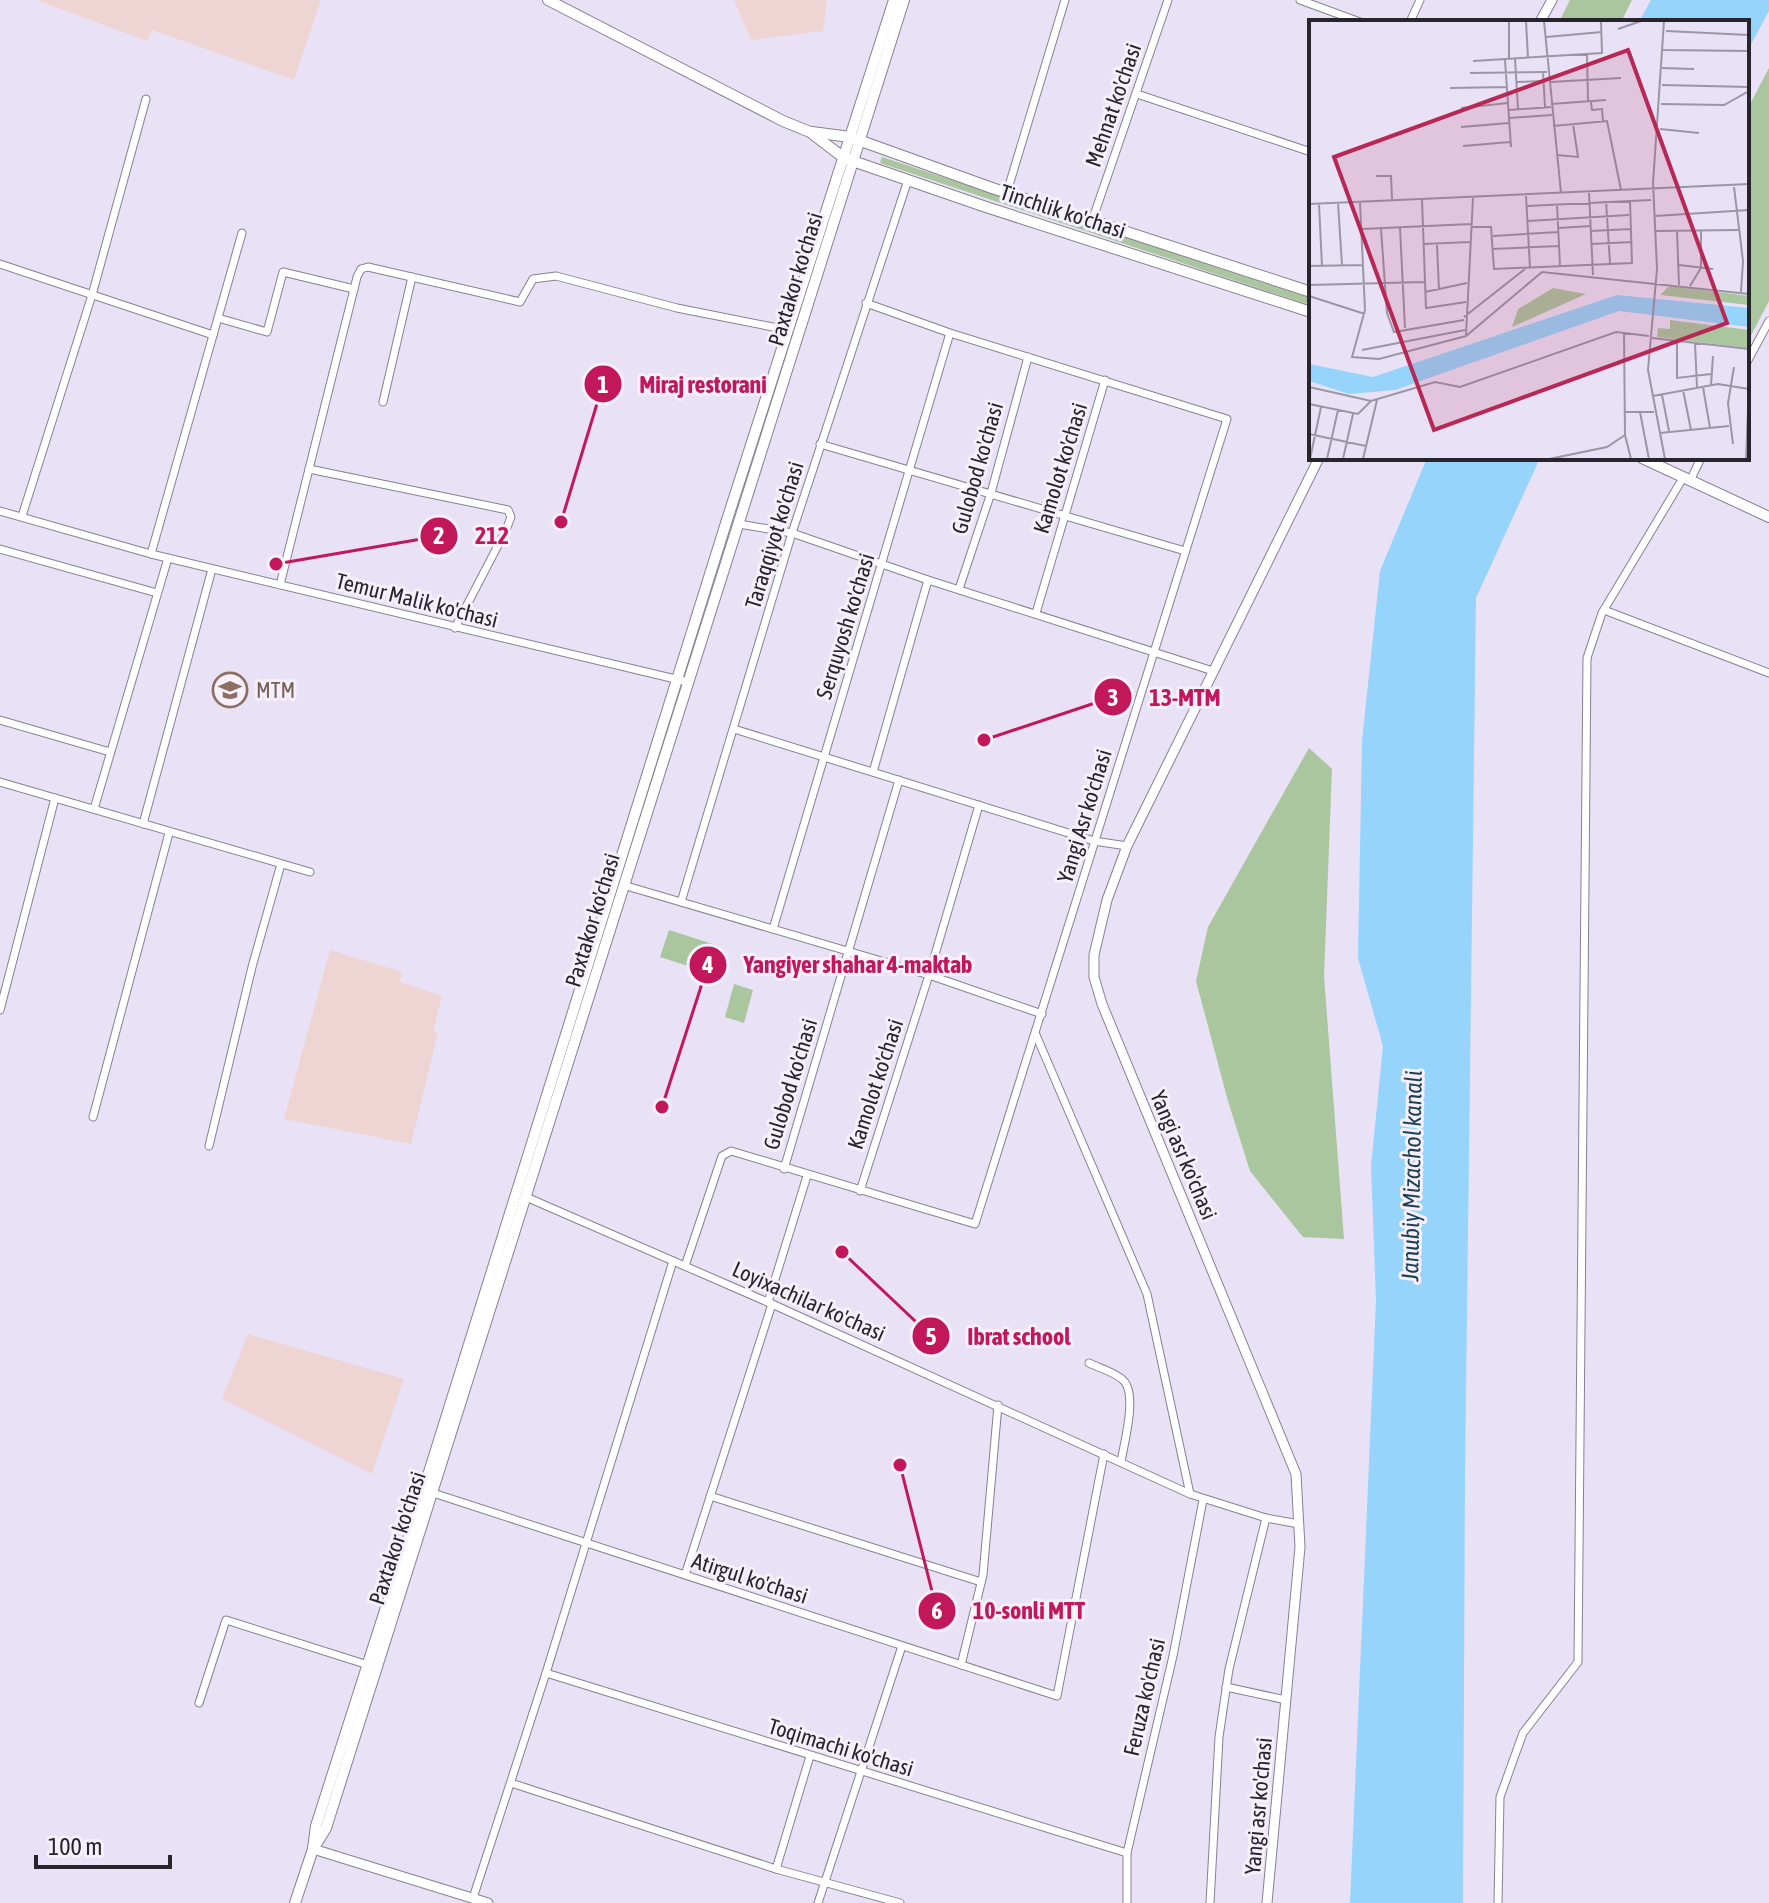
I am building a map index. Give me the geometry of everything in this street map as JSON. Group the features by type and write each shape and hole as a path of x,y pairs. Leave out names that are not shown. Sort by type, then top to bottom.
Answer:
{"main road":[{"name":"Tinchlik ko'chasi","path":"548,0 810,132 848,159 1309,311"},
{"name":"Paxtakor ko'chasi","path":"855,139 894,0"},
{"name":"Paxtakor ko'chasi","path":"313,1849 326,1828 526,1197 623,885 788,330 904,0"},
{"name":"Tinchlik ko'chasi","path":"810,132 855,139 1309,291"},
{"name":"Paxtakor ko'chasi","path":"295,1903 313,1849 316,1826 683,681 739,524 848,159"},
{"path":"1646,460 1769,517"}],"street":[{"path":"1007,192 1065,0"},
{"name":"Mehnat ko'chasi","path":"1092,221 1168,0"},
{"path":"1300,0 1355,20"},
{"path":"1411,20 1420,0"},
{"path":"1541,20 1552,0"},
{"path":"1137,94 1309,151"},
{"path":"22,516 92,295 146,99"},
{"name":"Taraqqiyot ko'chasi","path":"681,902 792,533 908,180"},
{"path":"151,554 242,233"},
{"path":"0,264 213,335"},
{"path":"280,585 361,269 368,267 520,302 533,279 556,276 677,308 788,330"},
{"path":"218,318 267,332 283,272 354,289"},
{"path":"383,402 412,277"},
{"path":"866,303 950,333 1105,380"},
{"path":"1749,359 1768,326"},
{"name":"Serquyosh ko'chasi","path":"773,929 950,333"},
{"name":"Gulobod ko'chasi","path":"959,589 991,493 1028,357"},
{"name":"Yangi Asr ko'chasi","path":"975,1224 1227,419 1105,380"},
{"name":"Kamolot ko'chasi","path":"1036,613 1105,380"},
{"path":"820,444 1185,551"},
{"name":"Yangi asr ko'chasi","path":"1267,1903 1300,1547 1296,1474 1102,1004 1094,977 1094,955 1107,900 1127,846 1318,460"},
{"path":"1498,1903 1500,1797 1523,1733 1578,1662 1587,658 1604,610 1700,460"},
{"path":"309,469 508,510 511,517 506,530 455,628"},
{"name":"Temur Malik ko'chasi","path":"0,511 151,554 683,681"},
{"path":"739,524 792,533 1213,671"},
{"path":"0,549 157,593"},
{"path":"94,809 168,558"},
{"path":"143,824 212,569"},
{"path":"873,772 928,580"},
{"path":"1604,610 1769,673"},
{"path":"0,720 110,752"},
{"path":"734,729 1094,841 1127,846"},
{"name":"Gulobod ko'chasi","path":"784,1169 899,780"},
{"path":"0,782 310,872"},
{"path":"0,1010 55,798"},
{"name":"Kamolot ko'chasi","path":"860,1191 979,805"},
{"path":"93,1117 169,833"},
{"path":"209,1146 252,967 281,864"},
{"path":"623,885 929,975 1042,1014"},
{"path":"1036,1035 1147,1294 1190,1494"},
{"name":"Gulobod ko'chasi","path":"685,1266 725,1153 731,1151 975,1224"},
{"path":"685,1575 807,1176"},
{"name":"Loyixachilar ko'chasi","path":"526,1197 998,1405 1203,1500 1299,1524"},
{"path":"473,1898 673,1261"},
{"path":"1089,1363 1122,1378 1127,1384 1131,1402 1121,1462"},
{"path":"961,1665 981,1582 998,1405"},
{"name":"Atirgul ko'chasi","path":"433,1493 1057,1696 1104,1454"},
{"path":"710,1496 981,1582"},
{"name":"Feruza ko'chasi","path":"1127,1903 1127,1853 1173,1656 1203,1500"},
{"path":"1210,1903 1219,1737 1226,1687 1266,1518"},
{"path":"199,1703 226,1620 368,1665"},
{"path":"818,1903 902,1646"},
{"name":"Toqimachi ko'chasi","path":"546,1673 1127,1853"},
{"path":"1226,1687 1286,1700"},
{"path":"776,1869 810,1756"},
{"path":"511,1783 776,1869 900,1903"},
{"path":"313,1849 488,1903"}],"shaded area":[{"path":"37,0 321,0 294,80 152,30 147,41"},
{"path":"734,0 827,0 823,31 751,40"},
{"path":"330,950 402,972 400,982 442,996 433,1031 438,1032 411,1144 284,1119"},
{"path":"248,1334 404,1379 372,1474 222,1399"}],"green space":[{"path":"1570,0 1632,0 1622,20 1560,20"},
{"path":"1769,68 1769,301 1749,339 1749,106"},
{"path":"882,157 1309,298 1309,305 880,163"},
{"path":"1309,748 1332,769 1324,976 1344,1239 1303,1237 1250,1171 1196,981 1208,927"},
{"path":"669,930 719,946 710,973 660,957"},
{"path":"734,984 753,990 744,1023 725,1017"}],"water":[{"path":"1651,0 1769,0 1769,11 1749,48 1749,20 1640,20"},
{"name":"Janubiy Mizachol kanali","path":"1426,460 1539,460 1476,598 1463,1903 1350,1903 1376,1300 1371,1166 1383,1046 1358,958 1362,741 1380,571"}],"place":[{"name":"Miraj restorani","path":"561,522"},
{"name":"212","path":"276,564"},
{"name":"MTM","path":"230,690"},
{"name":"13-MTM","path":"984,740"},
{"name":"Yangiyer shahar 4-maktab","path":"662,1107"},
{"name":"Ibrat school","path":"842,1252"},
{"name":"10-sonli MTT","path":"900,1465"}]}
